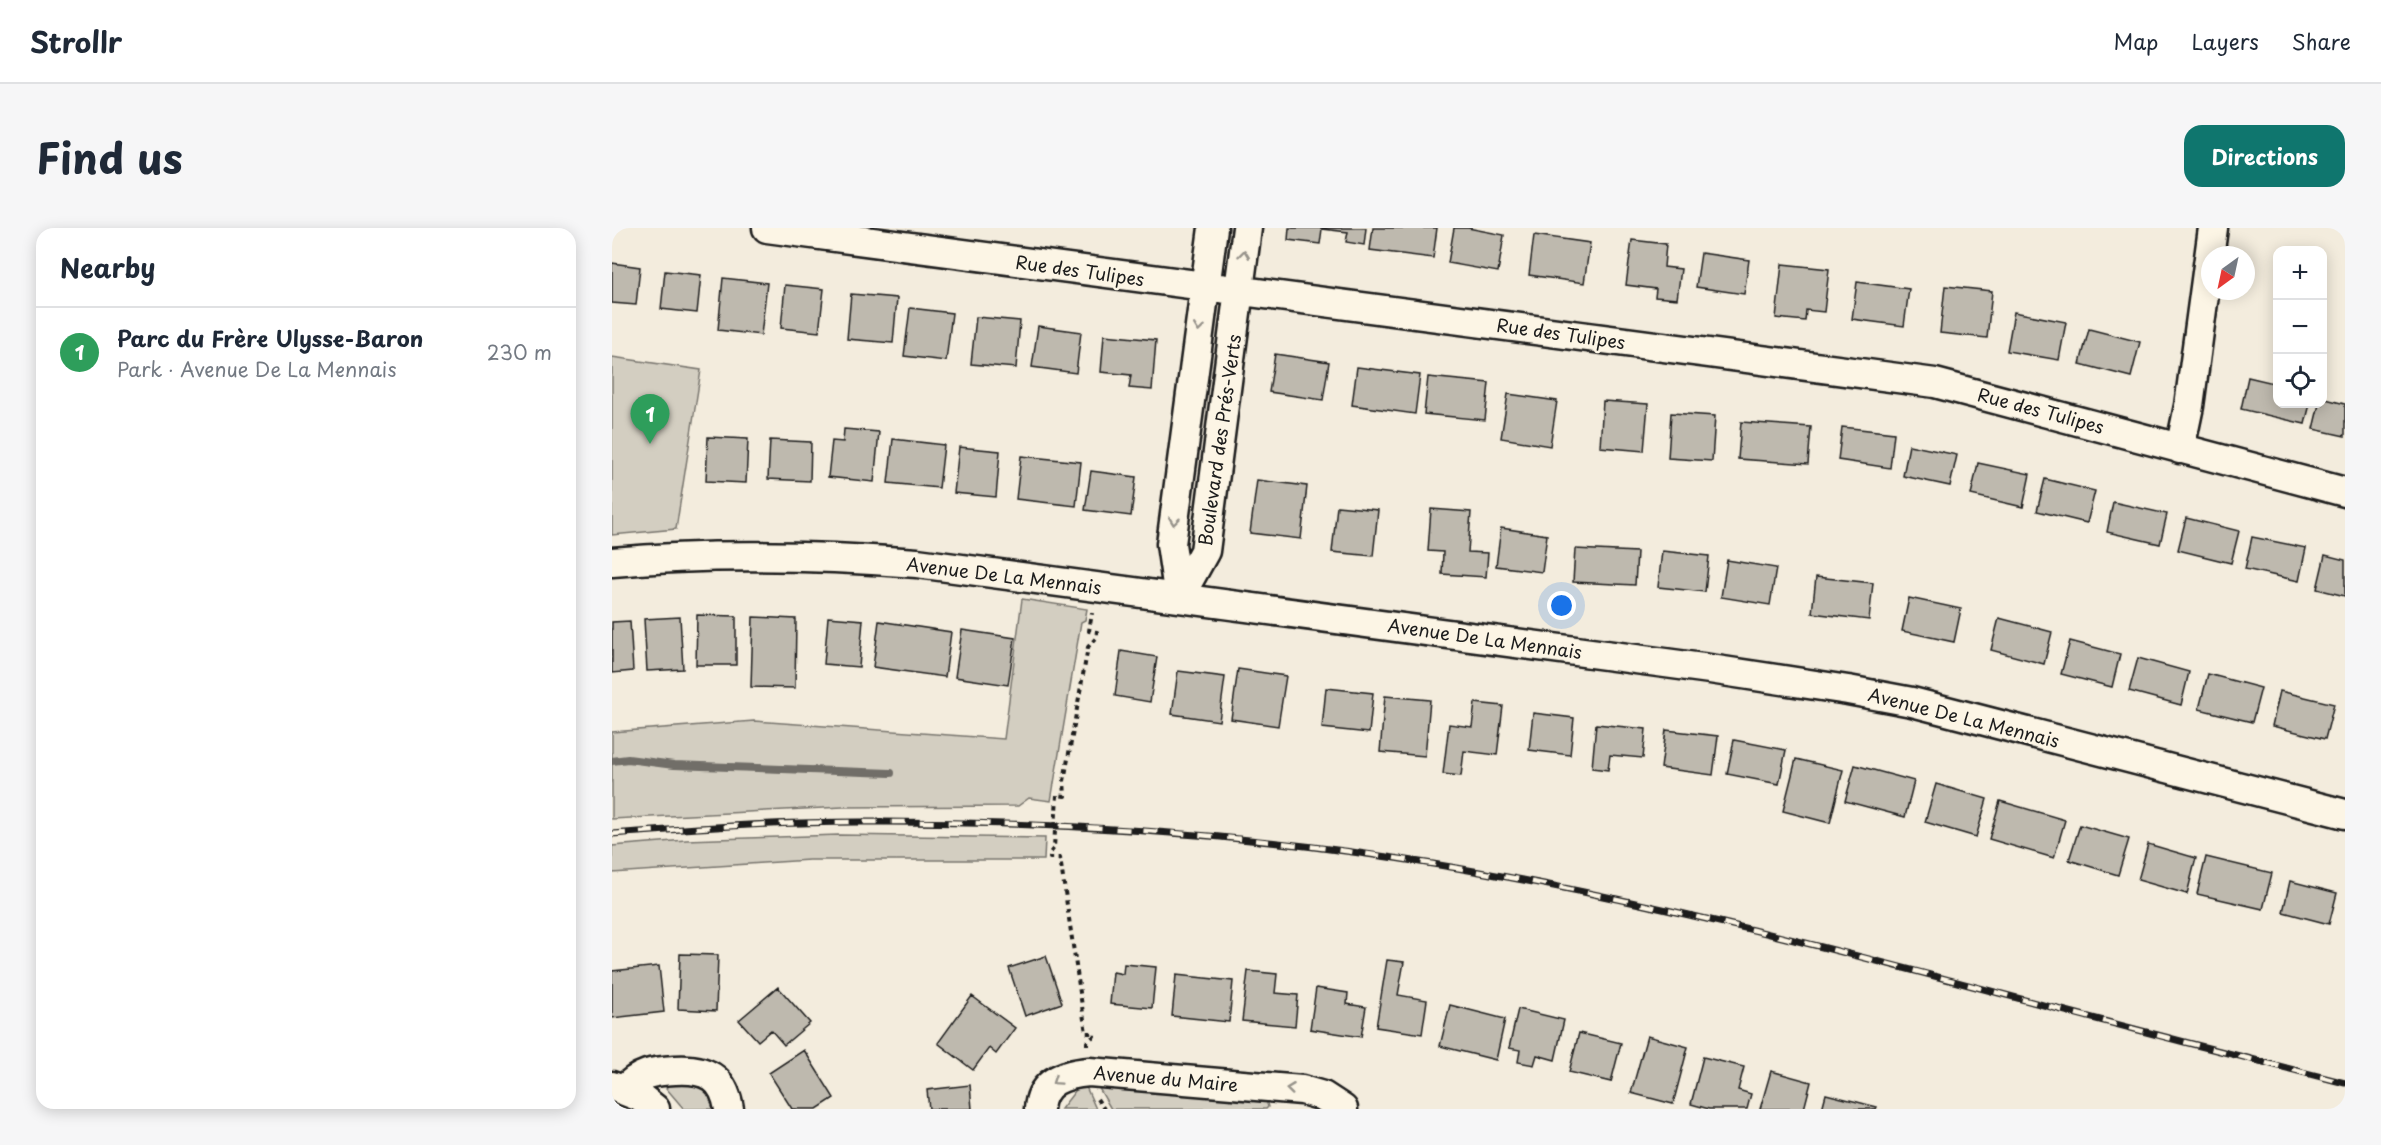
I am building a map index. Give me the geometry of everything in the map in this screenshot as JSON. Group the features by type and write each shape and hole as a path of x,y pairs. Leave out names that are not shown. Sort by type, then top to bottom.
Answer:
{"street":[{"name":"Rue des Tulipes","path":"767,228 1935,382 2345,492"},
{"name":"Boulevard des Prés-Verts","path":"1179,598 1171,544 1212,228"},
{"name":"Boulevard des Prés-Verts","path":"1179,598 1205,551 1247,228"},
{"path":"2180,449 2189,406 2213,228"},
{"name":"Avenue De La Mennais","path":"612,562 660,558 789,556 872,560 970,569 1710,669 1876,695 1974,717 2345,814"},
{"path":"618,1088 650,1072 700,1070 723,1088 729,1109"},
{"name":"Avenue du Maire","path":"1039,1109 1040,1098 1053,1082 1062,1076 1089,1072 1302,1090 1323,1096 1343,1109"},
{"path":"618,1088 640,1097 655,1109"}],"path":[{"path":"1088,1049 1087,1042 1094,1036 1094,1033 1086,1033 1060,858 1050,858 1050,853 1054,848 1057,795 1065,796 1066,791 1064,781 1088,647 1097,637 1097,632 1089,631 1092,609"}],"shaded area":[{"path":"612,357 701,370 676,529 612,535"},
{"path":"1022,599 1087,609 1085,620 1081,622 1051,801 1029,798 1018,806 843,807 612,819 612,732 754,721 1004,739"},
{"path":"839,835 1045,838 1044,860 809,860 612,873 612,846 686,840"},
{"path":"676,1081 702,1088 710,1095 717,1109 684,1109 666,1088 669,1083"},
{"path":"1097,1085 1266,1100 1268,1107 1266,1109 1111,1109"},
{"path":"1086,1087 1096,1109 1061,1109 1075,1091"}],"building":[{"path":"1289,228 1366,228 1364,245 1346,242 1348,232 1322,229 1320,244 1288,240"},
{"path":"1373,228 1437,228 1433,258 1370,250"},
{"path":"1454,228 1468,228 1504,235 1498,272 1448,263"},
{"path":"1534,235 1590,243 1584,283 1529,275"},
{"path":"1632,240 1666,244 1664,267 1681,269 1677,299 1655,297 1656,289 1626,285"},
{"path":"1701,253 1749,260 1744,294 1696,287"},
{"path":"612,263 640,267 636,305 612,303"},
{"path":"1782,264 1829,269 1824,312 1806,310 1805,321 1776,318"},
{"path":"665,271 701,275 697,313 661,309"},
{"path":"723,278 767,283 761,335 718,330"},
{"path":"1857,282 1909,289 1904,326 1852,319"},
{"path":"785,285 824,289 819,332 781,328"},
{"path":"1945,286 1992,291 1987,338 1940,333"},
{"path":"851,294 897,298 893,343 847,339"},
{"path":"910,308 952,313 946,361 904,356"},
{"path":"2014,312 2066,322 2059,360 2007,351"},
{"path":"976,317 1020,321 1016,368 971,364"},
{"path":"1038,326 1081,332 1076,373 1032,367"},
{"path":"2089,329 2140,342 2131,377 2080,364"},
{"path":"1104,335 1156,340 1152,390 1129,388 1131,375 1101,372"},
{"path":"1275,354 1329,362 1323,400 1269,392"},
{"path":"1357,367 1420,375 1415,414 1352,405"},
{"path":"1428,377 1489,383 1485,420 1424,414"},
{"path":"2248,377 2273,383 2273,408 2309,408 2305,424 2241,409"},
{"path":"1508,394 1557,401 1550,446 1501,438"},
{"path":"2327,399 2345,404 2345,436 2313,429 2318,408 2327,408"},
{"path":"1603,401 1648,404 1644,451 1600,447"},
{"path":"1671,413 1715,416 1712,461 1668,458"},
{"path":"1741,422 1811,427 1808,464 1738,459"},
{"path":"1842,427 1894,433 1890,468 1838,460"},
{"path":"844,429 879,432 874,482 828,477 832,441 843,442"},
{"path":"708,437 748,439 746,483 706,481"},
{"path":"893,439 944,445 939,488 888,483"},
{"path":"770,440 811,442 810,481 768,479"},
{"path":"1909,445 1957,455 1950,486 1903,476"},
{"path":"959,447 1000,451 996,497 954,493"},
{"path":"1021,456 1081,462 1076,506 1016,499"},
{"path":"1978,463 2030,474 2023,507 1971,495"},
{"path":"1091,471 1136,477 1131,516 1085,510"},
{"path":"2045,479 2095,491 2087,523 2037,511"},
{"path":"1257,480 1307,486 1301,539 1250,533"},
{"path":"2113,502 2167,514 2160,544 2107,532"},
{"path":"1337,506 1378,510 1373,556 1332,552"},
{"path":"1431,509 1471,512 1468,552 1488,553 1486,577 1442,574 1443,552 1428,551"},
{"path":"2186,518 2239,531 2231,563 2178,550"},
{"path":"1501,528 1547,535 1542,572 1496,566"},
{"path":"2252,537 2306,548 2299,581 2245,569"},
{"path":"1575,549 1637,552 1635,585 1573,582"},
{"path":"1662,551 1709,556 1705,592 1658,587"},
{"path":"2325,555 2345,560 2345,596 2317,589"},
{"path":"1727,560 1776,568 1770,605 1721,597"},
{"path":"1816,577 1873,583 1869,620 1812,613"},
{"path":"1909,598 1961,609 1954,642 1902,631"},
{"path":"697,615 736,616 736,665 696,665"},
{"path":"680,617 683,669 647,671 644,619"},
{"path":"753,617 796,619 795,688 751,687"},
{"path":"828,617 863,620 859,667 824,664"},
{"path":"1999,618 2052,632 2044,664 1991,650"},
{"path":"630,621 633,671 612,673 612,622"},
{"path":"879,621 951,632 945,677 873,667"},
{"path":"962,630 1015,638 1008,685 955,677"},
{"path":"2070,641 2120,654 2112,687 2061,674"},
{"path":"1121,651 1157,657 1150,702 1115,696"},
{"path":"2138,658 2189,672 2181,705 2129,691"},
{"path":"1238,669 1286,676 1278,726 1231,719"},
{"path":"1178,671 1225,677 1219,721 1172,714"},
{"path":"2208,674 2261,688 2252,722 2199,709"},
{"path":"1326,688 1373,693 1369,733 1322,728"},
{"path":"2280,691 2334,704 2325,739 2272,726"},
{"path":"1385,696 1430,700 1425,756 1380,752"},
{"path":"1475,703 1503,706 1497,755 1464,751 1461,776 1443,774 1449,724 1472,727"},
{"path":"1533,713 1574,718 1570,755 1529,750"},
{"path":"1596,724 1646,729 1643,758 1610,755 1608,770 1592,768"},
{"path":"1666,730 1718,736 1713,775 1661,768"},
{"path":"1734,740 1786,750 1779,784 1727,774"},
{"path":"1796,759 1843,770 1830,823 1783,811"},
{"path":"1855,765 1914,781 1905,817 1845,801"},
{"path":"1936,784 1987,799 1976,837 1925,822"},
{"path":"2000,801 2065,820 2054,858 1989,839"},
{"path":"2080,825 2129,839 2118,875 2069,860"},
{"path":"2148,844 2196,858 2187,894 2138,880"},
{"path":"2206,857 2272,873 2263,909 2197,894"},
{"path":"2290,881 2337,893 2329,924 2283,912"},
{"path":"680,954 718,955 716,1011 678,1009"},
{"path":"1046,956 1062,1003 1025,1016 1009,968"},
{"path":"1387,960 1404,962 1398,995 1427,1000 1422,1034 1376,1027"},
{"path":"1124,964 1156,967 1152,1008 1110,1004 1113,972 1123,974"},
{"path":"659,966 664,1012 612,1018 612,971"},
{"path":"1248,971 1277,974 1275,993 1298,995 1295,1026 1242,1021"},
{"path":"1176,975 1233,981 1229,1022 1172,1016"},
{"path":"778,987 810,1023 784,1045 771,1030 758,1041 739,1020"},
{"path":"1316,988 1348,993 1347,1004 1366,1007 1361,1037 1310,1029"},
{"path":"972,996 1015,1028 996,1054 989,1048 973,1070 938,1043"},
{"path":"1450,1005 1505,1019 1496,1060 1440,1046"},
{"path":"1518,1009 1564,1020 1555,1060 1537,1055 1534,1065 1518,1062 1520,1050 1509,1048"},
{"path":"1579,1033 1621,1043 1611,1082 1569,1072"},
{"path":"1647,1036 1688,1047 1673,1104 1631,1093"},
{"path":"804,1050 834,1098 817,1109 792,1109 769,1073"},
{"path":"1703,1057 1744,1067 1738,1090 1751,1094 1747,1109 1709,1109 1691,1104"},
{"path":"1771,1071 1811,1082 1804,1109 1760,1109"},
{"path":"970,1085 972,1109 929,1109 927,1090"},
{"path":"1826,1094 1877,1107 1876,1109 1822,1109"}],"waterway":[{"path":"612,761 628,759 674,765 891,773"}],"railway":[{"path":"612,834 798,823 932,822 1147,831 1362,853 1513,878 1749,929 2345,1083"}],"place":[{"name":"Parc du Frère Ulysse-Baron","path":"650,444"}]}
